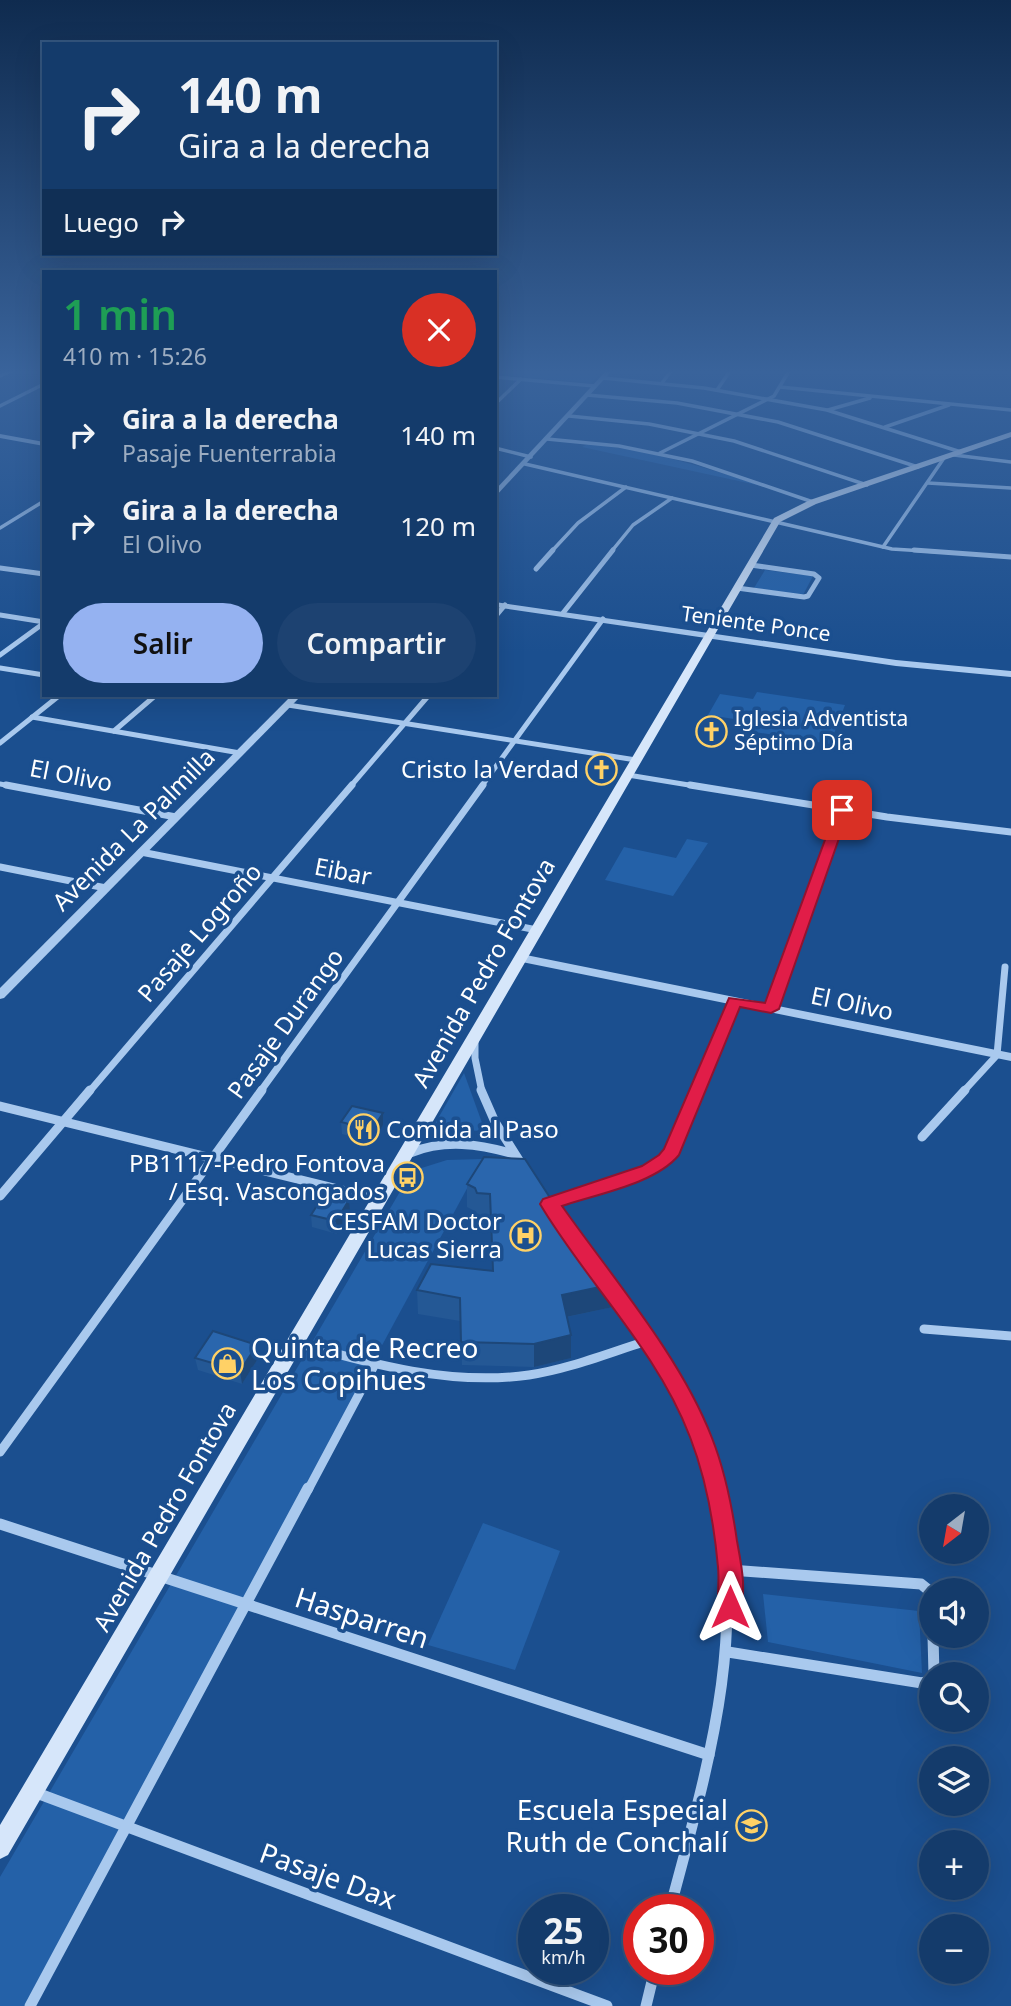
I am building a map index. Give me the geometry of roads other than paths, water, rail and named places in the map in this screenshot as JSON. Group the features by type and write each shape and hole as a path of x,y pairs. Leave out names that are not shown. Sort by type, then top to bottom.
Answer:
{"main road":[{"path":"776,523 784,514 813,502 925,465"},
{"name":"Avenida Pedro Fontova","path":"0,1847 776,523"}],"street":[{"path":"497,493 524,465"},
{"path":"528,465 883,547 1011,557"},
{"path":"705,465 813,502"},
{"path":"808,465 867,485"},
{"path":"911,465 918,467"},
{"path":"883,547 940,465"},
{"path":"928,483 1011,488"},
{"path":"536,569 578,523 626,488"},
{"path":"563,613 633,525 672,498"},
{"path":"0,528 42,502"},
{"path":"737,589 803,597 808,596 819,578 814,574 751,565"},
{"path":"0,568 42,575"},
{"name":"Teniente Ponce","path":"500,604 904,664 1011,674"},
{"path":"0,615 42,622"},
{"name":"Pasaje Durango","path":"0,1452 603,619"},
{"path":"0,654 42,623"},
{"path":"0,668 42,675"},
{"path":"0,743 57,697"},
{"path":"114,732 154,697"},
{"name":"Avenida La Palmilla","path":"0,995 296,697"},
{"name":"Pasaje Logroño","path":"0,1196 427,697"},
{"path":"288,705 514,741 842,810 1011,832"},
{"path":"32,717 240,753"},
{"name":"El Olivo","path":"0,784 176,817"},
{"path":"771,1009 842,810"},
{"name":"Eibar","path":"141,852 537,930"},
{"path":"0,867 106,888"},
{"name":"El Olivo","path":"521,958 1011,1057"},
{"path":"922,1137 997,1055 1005,967"},
{"path":"550,1204 638,1174 665,1160 677,1142 734,1001"},
{"path":"476,1034 474,1054 485,1097 515,1155 529,1174"},
{"path":"0,1106 379,1199"},
{"path":"405,1156 419,1149 457,1144 475,1144 515,1155"},
{"path":"543,1194 557,1214"},
{"path":"602,1278 647,1341 686,1404 702,1438 720,1498 730,1570 728,1652 721,1703 674,1894"},
{"path":"924,1329 1011,1336"},
{"path":"295,1343 374,1366 411,1373 480,1379 530,1374 647,1341"},
{"path":"30,2006 374,1366"},
{"name":"Hasparren","path":"0,1524 709,1755"},
{"path":"730,1570 919,1584"},
{"path":"728,1652 919,1683"},
{"name":"Pasaje Dax","path":"33,1791 607,2006"},
{"path":"646,2006 651,1985"}],"place":[{"name":"Iglesia Adventista Séptimo Día","path":"711,731"},
{"name":"Cristo la Verdad","path":"602,770"},
{"name":"Comida al Paso","path":"363,1130"},
{"name":"PB1117-Pedro Fontova / Esq. Vascongados","path":"408,1178"},
{"name":"CESFAM Doctor Lucas Sierra","path":"525,1236"},
{"name":"Quinta de Recreo Los Copihues","path":"228,1364"},
{"name":"Escuela Especial Ruth de Conchalí","path":"751,1826"}]}
